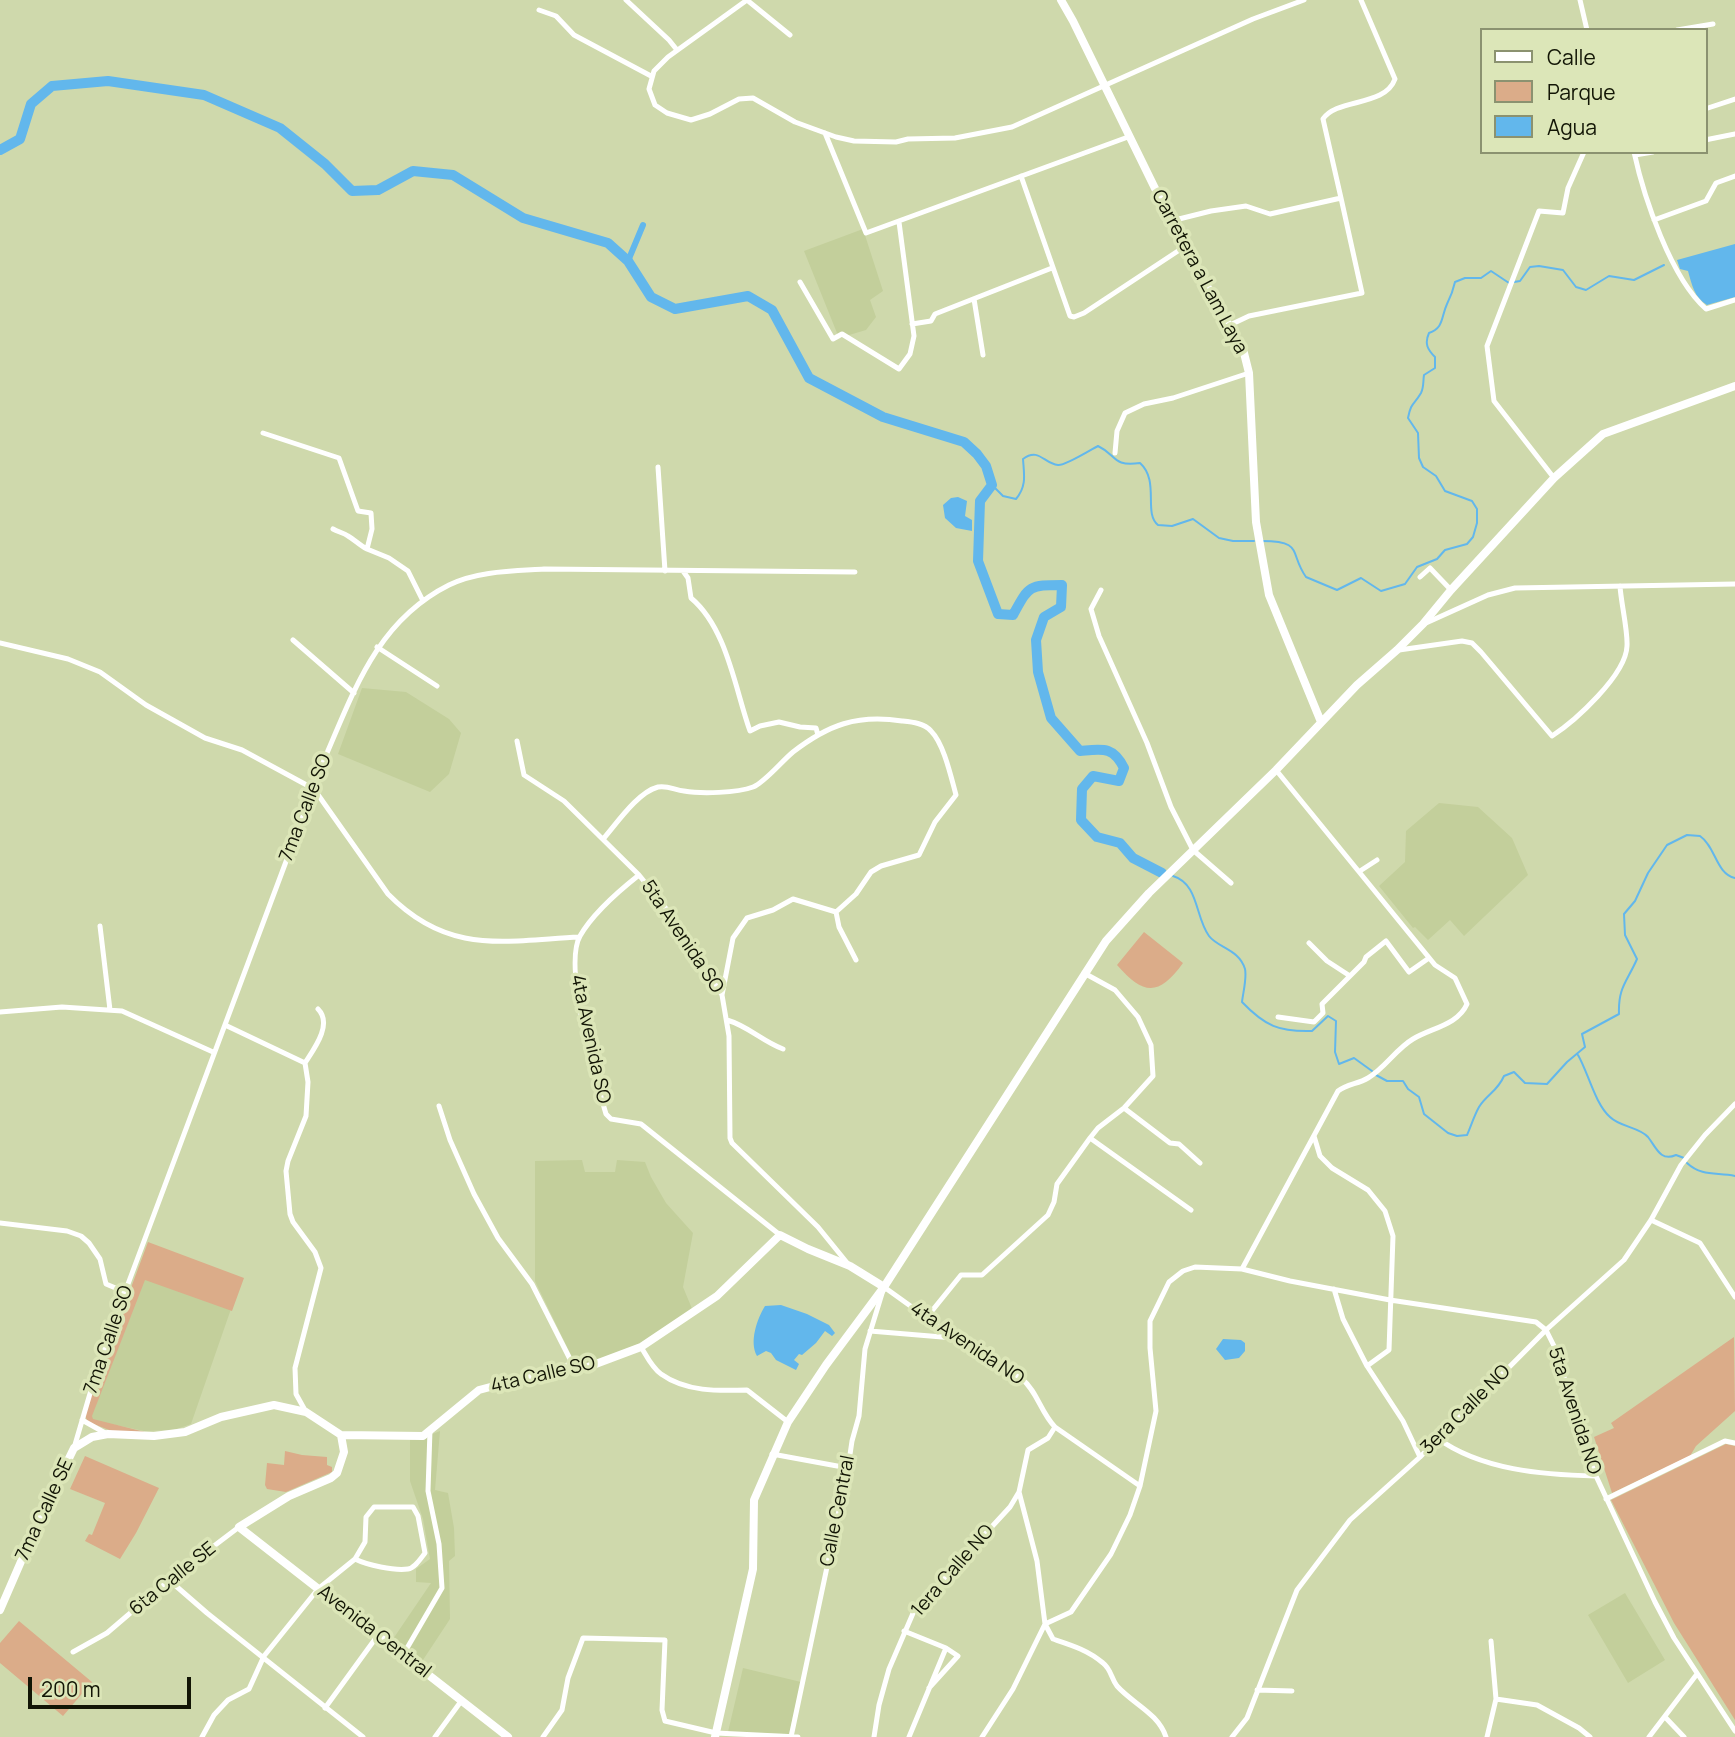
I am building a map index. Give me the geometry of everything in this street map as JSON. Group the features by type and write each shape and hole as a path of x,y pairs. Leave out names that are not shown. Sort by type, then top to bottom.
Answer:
{"street":[{"path":"626,0 677,50"},
{"path":"790,35 747,0 677,50 651,76 650,98 654,105 667,113 691,120 710,114 739,99 753,98 795,122 854,142 975,136 1012,127 1253,19 1304,0"},
{"name":"Carretera a Lam Laya","path":"1061,0 1184,247 1244,354 1248,373 1256,522 1269,595 1321,722"},
{"path":"1230,325 1249,316 1362,293 1324,119 1329,112 1371,98 1394,84 1395,79 1361,0"},
{"path":"1580,0 1587,28"},
{"path":"539,10 556,16 574,35 651,76"},
{"path":"1688,28 1713,24"},
{"path":"1707,108 1735,99"},
{"path":"825,133 866,233 1128,137"},
{"path":"1707,140 1735,134"},
{"path":"1553,478 1494,401 1487,346 1539,211 1563,213 1568,188 1583,154"},
{"path":"1634,154 1654,220 1697,301 1706,309 1735,300"},
{"path":"1021,176 1070,316 1074,317 1184,247"},
{"path":"1654,220 1706,201 1716,183 1735,176"},
{"path":"1171,221 1246,206 1270,214 1340,198"},
{"path":"800,282 833,339 842,334 899,369 909,354 914,336 899,222"},
{"path":"912,324 930,321 935,314 1052,268"},
{"path":"974,299 983,355"},
{"path":"1115,453 1117,431 1125,413 1144,404 1172,398 1248,373"},
{"path":"715,1735 753,1569 754,1500 772,1454 788,1422 884,1287 1105,941 1357,685 1423,624 1553,478 1603,434 1734,386"},
{"path":"263,433 339,458 358,511 371,513 372,528 367,549"},
{"path":"658,467 664,571"},
{"path":"333,529 347,534 358,545 389,558 408,571 423,601"},
{"name":"7ma Calle SO","path":"74,1448 125,1292 324,760 377,647 391,628 423,601 450,584 497,572 544,569 855,572"},
{"path":"1420,577 1430,569 1451,590"},
{"path":"682,571 688,578 691,598 702,607 728,658 750,731 779,722 816,728 818,735"},
{"path":"1423,624 1488,594 1515,589 1735,584"},
{"path":"1397,650 1462,640 1472,643 1552,737 1598,696 1625,659 1628,645 1619,586"},
{"path":"1101,590 1091,609 1099,636 1147,743 1171,807 1196,848 1231,883"},
{"path":"293,640 354,693"},
{"path":"0,643 68,660 100,672 146,705 205,738 242,750 314,789 388,894 422,922 444,933 469,941 579,937 616,894 639,875"},
{"path":"377,647 437,686"},
{"path":"604,838 634,804 656,788 665,786 700,792 751,788 760,783 792,752 838,724 865,718 918,723 930,730 938,741 956,795 935,822 919,855 881,866 871,872 856,894 836,912"},
{"name":"5ta Avenida SO","path":"517,741 524,775 564,801 604,838 672,916 722,995 727,1020 731,1078 729,1132 732,1143 818,1227 850,1266"},
{"path":"1242,1269 1338,1091 1372,1076 1412,1039 1455,1019 1464,1012 1467,1004 1455,978 1435,965 1276,770"},
{"path":"1360,871 1377,860"},
{"path":"722,995 733,938 747,918 773,910 793,899 836,912"},
{"path":"836,912 839,927 856,960"},
{"path":"100,926 110,1010"},
{"name":"4ta Avenida SO","path":"579,937 574,964 593,1070 606,1114 611,1119 641,1124 780,1235 850,1266 884,1287"},
{"path":"1278,1017 1314,1022 1323,1013 1322,1004 1366,957 1386,941 1409,972 1429,958"},
{"path":"1308,943 1327,961 1350,976"},
{"path":"928,1317 961,1275 982,1275 1048,1215 1054,1202 1057,1184 1090,1138 1098,1128 1124,1108 1153,1076 1152,1045 1138,1017 1115,990 1084,973"},
{"path":"0,1012 62,1007 122,1011 213,1052"},
{"path":"306,1412 296,1394 294,1380 299,1348 321,1268 315,1252 293,1222 288,1205 287,1165 306,1116 308,1082 304,1063 318,1041 324,1025 323,1016 318,1009"},
{"path":"727,1020 739,1023 765,1042 783,1049"},
{"path":"225,1025 304,1063"},
{"name":"3era Calle NO","path":"1232,1737 1247,1718 1297,1590 1350,1520 1420,1457 1546,1330 1624,1260 1651,1220 1681,1165 1735,1104"},
{"path":"439,1106 450,1140 474,1194 498,1238 532,1284 573,1365"},
{"path":"1124,1108 1170,1143 1179,1144 1200,1163"},
{"path":"1314,1136 1320,1156 1332,1168 1368,1190 1384,1211 1393,1236 1389,1350 1367,1366"},
{"path":"1090,1138 1191,1210"},
{"path":"1651,1220 1700,1243 1735,1297"},
{"path":"0,1223 66,1231 81,1236 100,1259 106,1284 125,1292"},
{"name":"4ta Calle SO","path":"430,1430 479,1390 573,1365 585,1368 640,1347 718,1296 780,1235"},
{"name":"5ta Avenida NO","path":"1140,1486 1156,1410 1150,1321 1169,1282 1183,1271 1195,1267 1242,1269 1390,1300 1536,1322 1546,1330 1567,1383 1582,1440 1606,1499 1674,1638 1735,1731"},
{"name":"4ta Avenida NO","path":"884,1287 955,1338 1028,1384 1055,1427 1140,1486"},
{"name":"Calle Central","path":"791,1737 859,1416 864,1358 884,1287"},
{"path":"1334,1289 1343,1319 1367,1366 1403,1421 1420,1457"},
{"path":"870,1331 955,1338"},
{"path":"640,1347 659,1373 692,1388 747,1390 788,1422"},
{"path":"287,1406 296,1394"},
{"path":"74,1448 92,1437 108,1434 143,1436 185,1432 221,1417 261,1406 287,1406 306,1412 341,1435 411,1437 423,1436 430,1430"},
{"path":"82,1420 108,1434"},
{"path":"1055,1427 1048,1438 1028,1450 1019,1492 1037,1561 1045,1623 1053,1639 1080,1648 1110,1669 1119,1688 1159,1722 1167,1737"},
{"path":"403,1655 442,1588 439,1544 428,1491 430,1430"},
{"path":"239,1527 289,1496 331,1478 341,1467 344,1452 341,1435"},
{"path":"344,1452 363,1437"},
{"path":"1437,1437 1451,1448 1515,1468 1539,1473 1596,1476"},
{"path":"1606,1499 1725,1441 1735,1443"},
{"name":"7ma Calle SE","path":"0,1610 74,1448"},
{"path":"772,1454 848,1468"},
{"path":"982,1737 1013,1689 1045,1623 1071,1612 1111,1554 1130,1515 1140,1486"},
{"name":"1era Calle NO","path":"874,1737 889,1669 915,1611 1010,1507 1019,1492"},
{"path":"202,1737 214,1715 228,1700 248,1689 264,1656 318,1589 355,1559 365,1542 366,1517 374,1507 413,1507 418,1516 425,1553 415,1565 409,1569 367,1565 355,1559"},
{"name":"Avenida Central","path":"239,1527 508,1737"},
{"name":"6ta Calle SE","path":"73,1652 107,1633 169,1580 239,1527"},
{"path":"169,1580 363,1737"},
{"path":"904,1631 946,1648 958,1656 929,1688"},
{"path":"325,1708 378,1635"},
{"path":"544,1737 562,1710 568,1678 583,1638 665,1640 662,1710 666,1721 715,1735 798,1737"},
{"path":"1487,1737 1496,1699 1491,1641"},
{"path":"909,1737 946,1648"},
{"path":"1649,1737 1697,1674"},
{"path":"1257,1690 1292,1690"},
{"path":"1496,1699 1537,1705 1590,1737"},
{"path":"435,1737 462,1700"},
{"path":"1665,1717 1684,1737"}],"shaded area":[{"path":"863,229 883,291 870,300 876,317 866,330 839,338 804,251"},
{"path":"362,688 406,692 449,719 461,733 449,774 430,792 338,754"},
{"path":"1439,803 1478,807 1512,838 1528,875 1464,936 1450,920 1428,940 1413,928 1379,886 1405,862 1406,831"},
{"path":"582,1160 585,1172 615,1172 617,1160 645,1162 666,1203 693,1233 683,1287 693,1311 644,1342 587,1364 572,1357 535,1281 535,1161"},
{"path":"144,1278 231,1309 191,1424 174,1430 144,1431 92,1420 91,1416"},
{"path":"440,1431 435,1490 448,1493 454,1528 455,1556 449,1561 450,1619 421,1663 391,1642 431,1583 416,1582 416,1569 430,1559 423,1519 410,1481 410,1440"},
{"path":"1625,1593 1665,1660 1628,1683 1588,1615"},
{"path":"743,1668 801,1682 789,1734 728,1732"}],"green space":[{"path":"1144,932 1183,963 1166,982 1151,988 1135,982 1117,965"},
{"path":"148,1242 244,1278 232,1311 145,1280 92,1416 93,1419 145,1432 112,1431 88,1422 84,1414"},
{"path":"1734,1337 1735,1411 1696,1446 1690,1456 1612,1493 1594,1437 1614,1428 1611,1423"},
{"path":"1726,1444 1735,1446 1735,1720 1674,1623 1611,1500"},
{"path":"285,1451 327,1457 327,1465 332,1467 332,1472 286,1492 267,1489 267,1463 284,1465"},
{"path":"85,1456 159,1488 120,1559 85,1541 89,1534 92,1535 105,1503 70,1489"},
{"path":"19,1621 92,1682 63,1716 0,1663 0,1643"}],"water":[{"path":"1735,244 1735,297 1707,305 1696,294 1688,271 1680,269 1677,260"},
{"path":"958,497 967,501 965,516 972,520 972,531 956,528 945,518 943,505 951,498"},
{"path":"781,1305 829,1325 835,1333 832,1336 825,1331 816,1343 802,1355 799,1354 794,1360 799,1364 796,1370 776,1360 766,1351 757,1356 755,1350 755,1331 765,1306"},
{"path":"1223,1339 1241,1340 1245,1343 1245,1351 1239,1358 1225,1360 1216,1349"}],"waterway":[{"path":"0,150 20,139 31,104 52,86 108,81 204,95 280,128 325,164 352,191 378,190 413,171 453,175 523,218 608,243 628,261 651,297 675,309 748,296 772,310 809,378 883,417 964,442 986,466 992,485 980,501 978,561 998,614 1013,615 1031,589 1062,585 1061,607 1044,617 1036,640 1038,672 1051,718 1080,751 1106,750 1116,756 1124,768 1119,781 1093,776 1082,789 1081,820 1097,837 1120,843 1133,858 1162,873"},
{"path":"628,261 643,225"},
{"path":"1514,282 1520,281 1530,267 1539,266 1563,270 1576,287 1586,290 1609,276 1634,280 1664,265"},
{"path":"1262,541 1290,546 1306,577 1337,590 1361,578 1381,591 1405,584 1417,567 1437,559 1445,550 1467,544 1473,537 1477,509 1472,501 1445,491 1436,476 1423,467 1419,458 1418,433 1408,418 1422,391 1424,375 1435,368 1435,357 1430,352 1427,340 1429,333 1440,325 1455,282 1465,278 1481,278 1491,271 1509,283"},
{"path":"992,485 1003,496 1016,499 1023,485 1023,459 1037,455 1053,464 1061,465 1098,446 1119,462 1140,463 1146,470 1151,487 1152,513 1158,525 1172,526 1193,519 1219,538 1254,541"},
{"path":"1376,1075 1387,1081 1403,1081 1408,1089 1419,1097 1424,1114 1448,1133 1467,1135 1479,1107 1504,1076 1514,1072 1525,1083 1547,1084 1585,1047 1582,1034 1619,1014 1622,991 1637,959 1625,935 1624,914 1635,901 1648,873 1667,845 1687,835 1700,836 1724,871 1735,878"},
{"path":"1173,876 1188,886 1209,936 1242,962 1246,977 1242,1002 1250,1010 1273,1026 1300,1031 1312,1031 1328,1016 1336,1021 1335,1052 1339,1064 1354,1058 1372,1071"},
{"path":"1578,1055 1600,1104 1610,1117 1644,1134 1662,1155 1684,1158"},
{"path":"1687,1163 1704,1172 1735,1176"}]}
